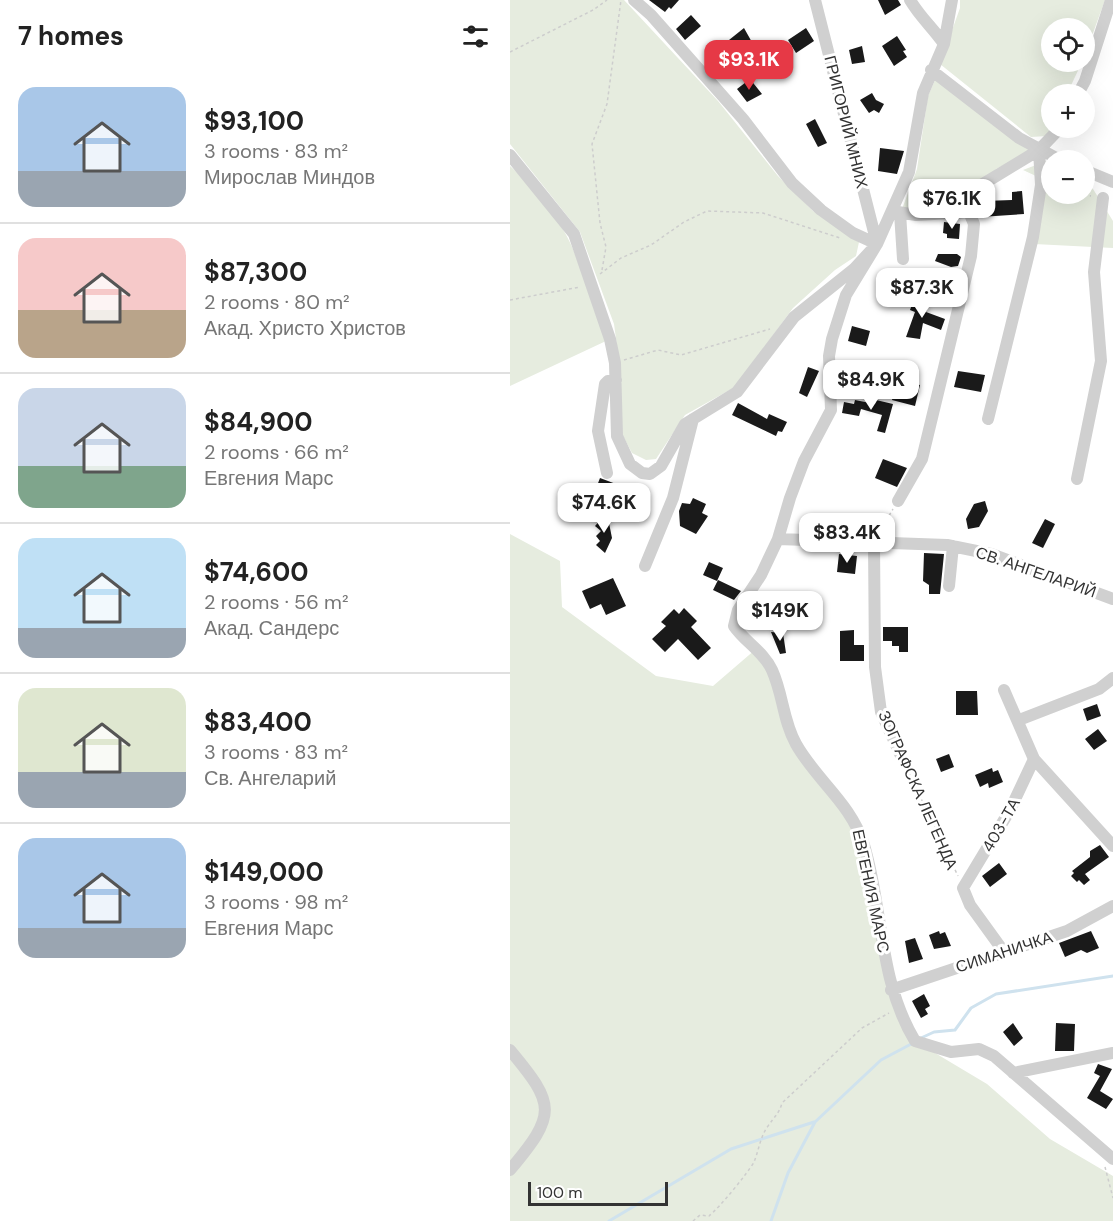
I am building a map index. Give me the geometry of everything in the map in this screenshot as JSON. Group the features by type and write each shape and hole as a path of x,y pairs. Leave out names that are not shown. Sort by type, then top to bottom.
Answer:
{"street":[{"path":"634,0 651,15 742,119 792,183 821,210 853,233 877,244"},
{"path":"645,0 651,15"},
{"name":"ГРИГОРИЙ МНИХ","path":"815,0 877,244"},
{"path":"910,0 924,23 932,27 944,44"},
{"path":"510,155 574,234 594,284 615,363 617,436 630,464 642,473 650,474 661,466 680,429 737,392 800,311 854,269 877,244 896,212 912,164 920,109 931,70 944,44 952,0"},
{"path":"1083,84 1111,0"},
{"path":"931,70 1039,150"},
{"path":"898,501 922,459 971,256 974,224 969,212 983,184 1039,150 1050,138"},
{"path":"988,419 1033,237 1041,185 1039,150"},
{"path":"1095,175 1113,182"},
{"path":"1077,479 1101,362 1094,272 1103,198"},
{"path":"896,212 916,215 969,212"},
{"path":"896,212 903,259"},
{"name":"ЕВГЕНИЯ МАРС","path":"877,244 843,304 829,356 831,410 804,461 778,539 761,575 738,610 734,626 772,669 786,722 796,744 854,819 864,846 891,990 898,1008 919,1042 951,1052 979,1049 994,1056 1109,1162"},
{"path":"607,473 598,431 605,384 616,380"},
{"path":"645,566 673,498 693,419"},
{"name":"СВ. АНГЕЛАРИЙ","path":"778,539 953,546 991,554 1113,599"},
{"name":"ЗОГРАФСКА ЛЕГЕНДА","path":"874,542 875,667 881,712 902,758"},
{"path":"949,586 953,546"},
{"path":"1019,720 1099,689 1113,678"},
{"path":"1004,690 1034,759 1113,846"},
{"name":"403-ТА","path":"963,888 1010,810 1034,759"},
{"name":"ЗОГРАФСКА ЛЕГЕНДА","path":"963,888 970,905 1004,952"},
{"name":"СИМАНИЧКА","path":"891,990 1067,931 1113,906"},
{"path":"510,1050 540,1086 546,1110 541,1130 510,1170"},
{"path":"1013,1072 1113,1053"}],"path":[{"path":"510,52 607,0"},
{"path":"510,300 594,284 602,271 606,247 600,223 592,144 607,104 621,0"},
{"path":"1095,197 1103,198"},
{"path":"602,271 707,211 763,213 842,238"},
{"path":"615,363 658,350 681,355 789,324"},
{"path":"874,542 898,501"},
{"name":"ЗОГРАФСКА ЛЕГЕНДА","path":"902,758 963,888"},
{"path":"693,1221 700,1215 709,1216 723,1204 733,1186 753,1163 768,1125 779,1116 782,1103 862,1028 898,1008"},
{"path":"1109,1162 1113,1198"}],"shaded area":[{"path":"510,0 624,0 718,101 778,176 813,211 859,242 856,256 835,270 793,308 735,387 685,415 656,459 646,460 632,453 622,434 620,368 614,324 580,232 510,144"},
{"path":"960,0 1105,0 1095,28 1095,18 1041,18 1041,72 1077,72 1072,84 1041,84 1041,136 1031,137 940,64 960,8"},
{"path":"936,78 1031,151 996,169 971,211 902,209 917,169 928,96"},
{"path":"1041,163 1041,204 1095,204 1095,192 1113,221 1113,248 1034,244 1036,176 1023,170"},
{"path":"510,166 539,196 556,218 570,242 606,341 510,386"},
{"path":"510,534 560,561 562,607 656,676 713,686 756,649 772,669 786,722 854,819 891,990 915,1041 987,1084 1050,1139 1113,1176 1113,1221 510,1221"}],"building":[{"path":"649,0 679,0 665,12"},
{"path":"878,0 898,0 901,5 885,15"},
{"path":"691,15 701,26 685,40 676,29"},
{"path":"744,28 758,53 741,66 724,44"},
{"path":"806,28 814,41 796,53 788,40"},
{"path":"897,36 906,50 903,51 907,57 894,66 882,46"},
{"path":"862,46 865,62 852,64 849,50"},
{"path":"750,79 762,94 747,102 737,89"},
{"path":"872,93 876,100 884,104 879,113 874,110 869,113 860,100"},
{"path":"815,119 827,143 818,147 806,124"},
{"path":"880,148 904,151 897,174 878,171"},
{"path":"1022,191 1024,214 980,217 979,211 984,201 1012,200 1012,192"},
{"path":"944,222 960,224 959,239 947,238 947,234 943,233"},
{"path":"938,254 957,254 961,257 958,266 951,267 935,261"},
{"path":"891,269 907,269 907,286 890,286"},
{"path":"915,296 929,304 926,312 945,319 941,330 923,323 920,339 906,337 915,312 910,310"},
{"path":"852,326 870,331 866,346 848,341"},
{"path":"808,367 819,371 807,397 799,393"},
{"path":"958,371 985,375 981,392 954,387"},
{"path":"897,379 920,385 915,406 892,400"},
{"path":"855,400 875,404 876,400 893,404 885,433 877,431 882,415 861,409 859,416 842,413 844,402 854,404"},
{"path":"738,403 767,419 769,414 787,422 782,432 778,431 776,436 732,415"},
{"path":"883,459 907,468 897,487 875,478"},
{"path":"600,478 616,484 612,497 595,491"},
{"path":"693,498 706,504 702,513 708,516 696,534 680,526 679,511 682,503 690,504"},
{"path":"985,501 988,511 979,527 968,529 966,519 974,504"},
{"path":"604,516 609,523 612,538 605,553 596,545 600,541 596,536 601,531 595,526"},
{"path":"1045,519 1055,524 1043,548 1032,543"},
{"path":"924,553 944,554 940,594 929,594 929,585 923,581"},
{"path":"839,554 857,556 855,574 837,572"},
{"path":"709,562 723,568 717,581 703,575"},
{"path":"613,578 626,606 606,615 601,604 590,609 582,591"},
{"path":"718,580 741,591 734,600 713,590"},
{"path":"684,608 697,621 691,627 711,648 698,660 678,639 665,652 652,639 666,626 661,622 674,609 679,614"},
{"path":"883,627 908,627 908,652 899,652 899,646 892,646 892,641 883,641"},
{"path":"854,630 854,645 864,645 864,661 840,661 840,631"},
{"path":"771,632 783,633 786,653 780,654"},
{"path":"956,691 977,691 978,715 956,715"},
{"path":"1097,704 1101,716 1087,721 1083,709"},
{"path":"1098,729 1107,741 1094,750 1085,739"},
{"path":"949,754 954,767 941,772 936,759"},
{"path":"992,768 993,772 998,770 1003,782 989,788 988,783 980,787 975,775"},
{"path":"1100,845 1109,857 1085,874 1090,880 1084,885 1079,880 1077,882 1071,876 1074,873 1072,871 1090,857 1090,851"},
{"path":"999,863 1007,874 990,887 982,876"},
{"path":"939,931 940,934 945,932 951,946 934,949 929,935"},
{"path":"1091,931 1099,948 1087,953 1081,950 1065,957 1059,943"},
{"path":"915,938 923,959 909,963 905,941"},
{"path":"924,994 930,1006 925,1009 928,1014 921,1018 912,1001"},
{"path":"1013,1023 1023,1038 1014,1046 1003,1032"},
{"path":"1056,1023 1075,1024 1074,1051 1055,1051"},
{"path":"1098,1064 1112,1069 1100,1091 1113,1099 1106,1109 1087,1098 1100,1076 1094,1073"}],"waterway":[{"path":"921,1038 934,1032 955,1030 971,1008 996,994 1113,976"},
{"path":"771,1221 788,1173 815,1122 881,1060 913,1043"},
{"path":"609,1221 731,1149 814,1122"}]}
